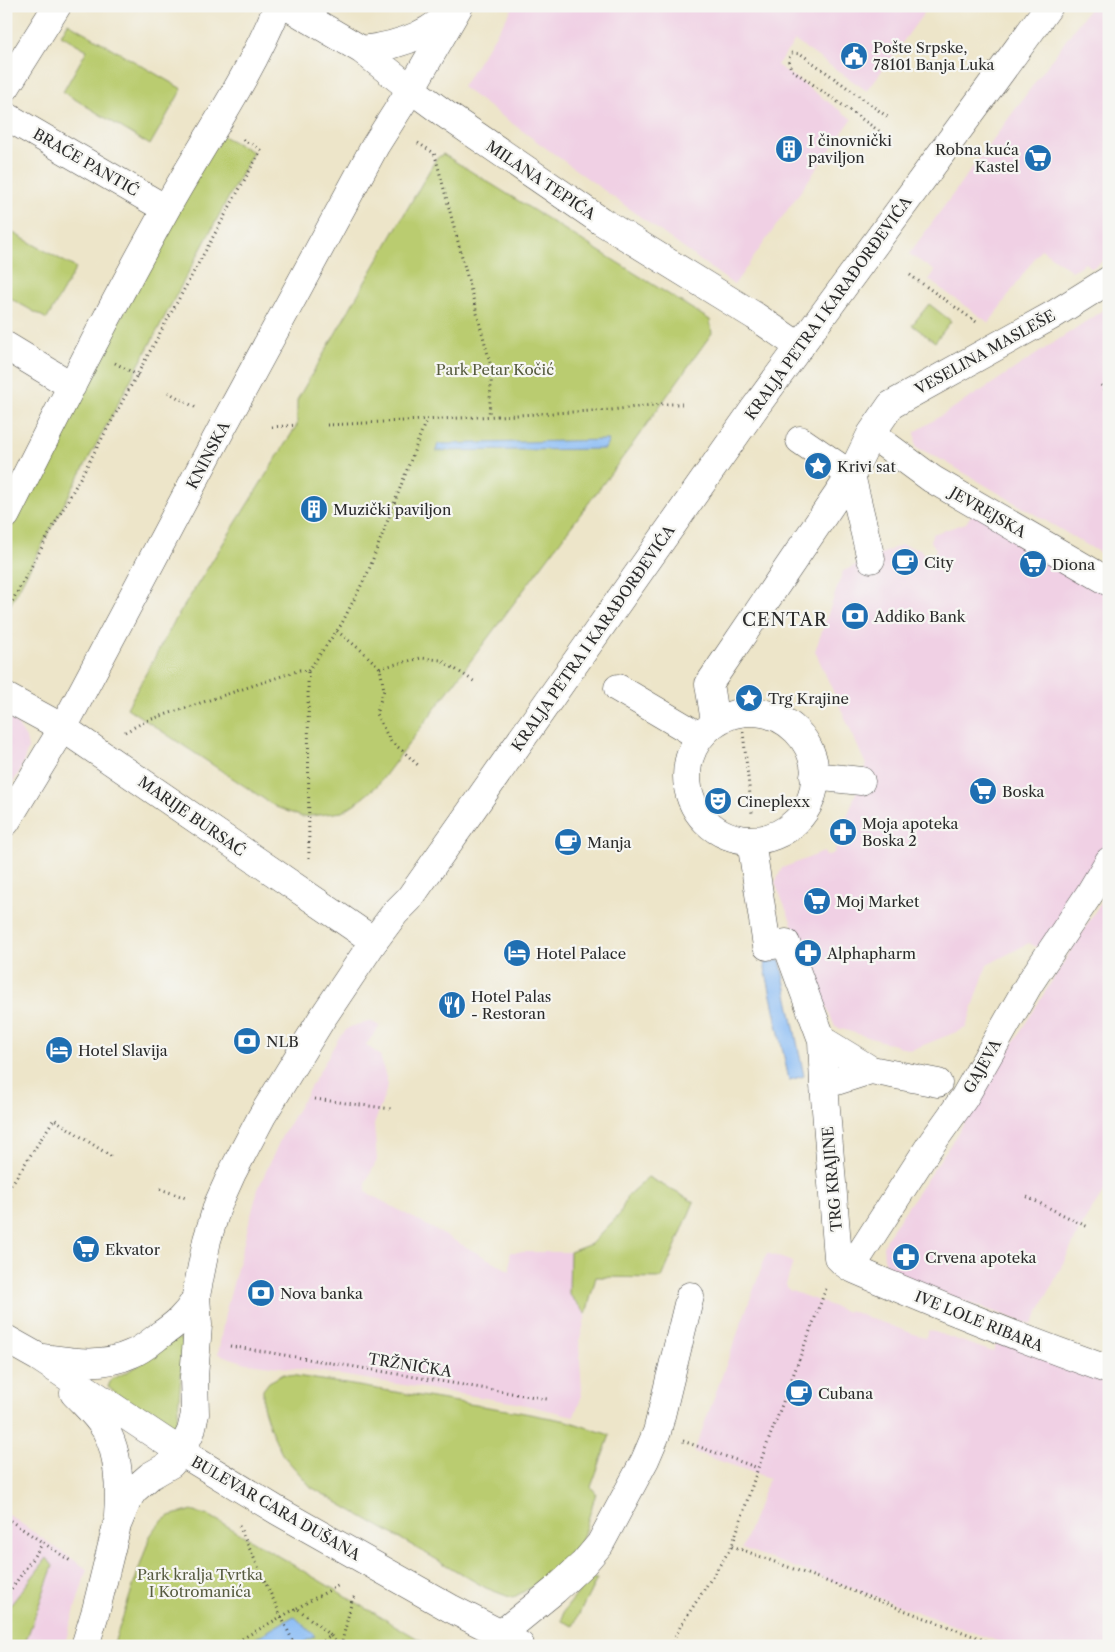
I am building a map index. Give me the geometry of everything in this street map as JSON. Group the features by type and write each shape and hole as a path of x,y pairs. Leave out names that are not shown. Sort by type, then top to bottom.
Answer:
{"street":[{"path":"6,87 56,6"},
{"path":"6,515 166,209 256,56 278,6"},
{"name":"MILANA TEPIĆA","path":"287,6 362,50 411,89 601,221 755,316 800,347"},
{"path":"362,50 402,43 432,28 449,15 455,6"},
{"name":"KNINSKA","path":"6,822 63,728 222,428 375,146 411,89 459,6"},
{"name":"KRALJA PETRA I KARAĐORĐEVIĆA","path":"85,1646 118,1525 128,1499 134,1490 150,1476 171,1464 181,1452 191,1431 195,1414 194,1377 198,1325 195,1300 206,1240 218,1204 232,1173 262,1116 321,1020 374,941 395,913 409,899 754,409 1049,6"},
{"name":"BRAĆE PANTIĆ","path":"6,116 166,209"},
{"name":"VESELINA MASLEŠE","path":"872,434 891,405 1053,315 1109,280"},
{"path":"6,346 72,386"},
{"path":"707,729 709,684 851,475 872,434"},
{"name":"JEVREJSKA","path":"872,434 932,479 1109,582"},
{"path":"800,440 851,475 872,559"},
{"path":"618,688 707,729"},
{"name":"MARIJE BURSAĆ","path":"6,697 63,728 374,941"},
{"path":"757,711 778,717 796,730 808,748 814,776 813,791 805,810 791,826 774,837 751,842 732,837 713,828 699,813 690,795 686,775 690,754 707,729 735,712 757,711"},
{"path":"814,776 861,781"},
{"name":"TRG KRAJINE","path":"751,842 768,946 786,943 822,1040 824,1085 845,1262"},
{"name":"GAJEVA","path":"845,1262 964,1098 1029,984 1090,893 1109,861"},
{"path":"822,1040 871,1070 938,1083"},
{"path":"824,1085 871,1070"},
{"name":"IVE LOLE RIBARA","path":"845,1262 932,1303 1109,1370"},
{"path":"511,1642 600,1544 644,1460 657,1432 690,1296"},
{"name":"KRALJA PETRA I KARAĐORĐEVIĆA","path":"38,1357 82,1363 106,1362 131,1355 176,1324 189,1311 195,1300"},
{"name":"BULEVAR CARA DUŠANA","path":"6,1339 38,1357 181,1452 278,1511 511,1642"},
{"name":"BULEVAR CARA DUŠANA","path":"38,1357 95,1415 105,1428 113,1445 117,1465 118,1525"}],"path":[{"path":"879,131 791,69 788,59 792,53 801,54 889,118"},
{"path":"6,606 9,607 261,150 216,124"},
{"path":"418,143 434,153 436,159 492,370 489,416"},
{"path":"910,275 1005,342"},
{"path":"1101,385 1109,394"},
{"path":"168,392 203,412"},
{"path":"327,425 611,410 662,404 682,404"},
{"path":"309,860 308,671 337,631 368,572 426,420"},
{"path":"272,427 297,425"},
{"path":"337,631 380,668 384,690 376,714 391,742 420,768"},
{"path":"380,668 421,658 441,660 474,682"},
{"path":"125,732 146,721 300,670 308,671"},
{"path":"742,729 750,798"},
{"path":"315,1099 392,1109"},
{"path":"6,1193 54,1119 112,1157"},
{"path":"160,1189 186,1198"},
{"path":"1027,1197 1088,1227"},
{"path":"671,1646 680,1627 732,1546 758,1468 845,1262"},
{"name":"TRŽNIČKA","path":"230,1346 547,1399"},
{"path":"657,1432 758,1468"},
{"path":"6,1518 72,1562"},
{"path":"239,1526 295,1646"},
{"path":"6,1597 43,1543"},
{"path":"732,1546 1000,1646"},
{"path":"229,1646 339,1585"},
{"path":"340,1646 352,1600 355,1596"},
{"path":"297,1608 331,1636 340,1646"},
{"path":"315,1646 331,1636"}],"shaded area":[{"path":"514,6 929,6 867,91 795,41 777,65 852,119 734,285 462,87"},
{"path":"1091,6 1109,6 1109,257 1092,268 1085,263 1072,271 1041,249 989,323 929,280 935,271 909,254"},
{"path":"1109,306 1109,558 944,461 916,447 915,432"},
{"name":"Boska","path":"977,506 1109,582 1109,855 1045,952 1029,943 987,965 966,1028 911,1050 835,1027 775,883 782,868 824,852 826,856 834,853 866,765 815,651 843,571 901,545 920,549 930,561 936,549 930,540 933,534 966,523"},
{"path":"6,714 17,724 26,738 28,748 21,769 6,794"},
{"path":"1109,889 1109,1184 1085,1220 1032,1325 961,1300 894,1272 886,1264 883,1246 950,1145"},
{"path":"365,1022 372,1022 380,1026 366,1045 380,1055 388,1085 374,1125 377,1160 366,1182 366,1192 510,1271 510,1252 570,1252 569,1294 586,1314 579,1345 582,1390 574,1416 517,1403 315,1371 246,1363 218,1354 225,1314 258,1189 281,1138 338,1039 348,1028"},
{"path":"767,1253 793,1262 786,1285 789,1290 848,1312 848,1310 925,1338 929,1330 993,1352 1002,1330 1109,1370 1109,1646 1010,1646 742,1548 769,1478 694,1452"},
{"path":"6,1513 87,1569 64,1646 6,1646"}],"green space":[{"path":"68,23 182,89 150,145 63,92 87,50 61,35"},
{"path":"219,134 253,152 9,607 6,605 6,531"},
{"name":"Park Petar Kočić","path":"443,154 710,320 712,333 629,449 378,785 342,812 302,817 276,807 127,708 174,622 297,425 297,400 436,159"},
{"path":"6,229 76,268 47,319 6,296"},
{"path":"929,304 951,321 935,342 912,325"},
{"path":"648,1177 694,1202 662,1278 596,1277 586,1314 569,1294 570,1252 591,1244 620,1214 627,1196"},
{"path":"176,1338 183,1340 183,1355 176,1432 170,1435 108,1387 111,1380 138,1366"},
{"path":"284,1374 519,1412 567,1421 610,1435 591,1487 596,1493 579,1550 570,1560 534,1586 512,1598 486,1588 311,1487 282,1454 270,1428 263,1406 263,1390 269,1382"},
{"name":"Park kralja Tvrtka I Kotromanića","path":"191,1511 210,1516 430,1646 113,1646 150,1536 163,1520"},
{"path":"47,1558 53,1566 24,1646 6,1646 6,1611"},
{"path":"590,1578 597,1579 573,1626 562,1621 563,1612"}],"water":[{"path":"609,440 605,449 436,451 438,444"},
{"path":"780,960 804,1076 789,1080 764,963"},
{"path":"294,1616 315,1636 297,1646 242,1646"}],"place":[{"name":"Pošte Srpske, 78101 Banja Luka","path":"854,56"},
{"name":"I činovnički paviljon","path":"789,149"},
{"name":"Robna kuća Kastel","path":"1038,158"},
{"name":"Krivi sat","path":"818,466"},
{"name":"Muzički paviljon","path":"314,509"},
{"name":"City","path":"905,562"},
{"name":"Diona","path":"1033,564"},
{"name":"Addiko Bank","path":"855,616"},
{"name":"Trg Krajine","path":"749,698"},
{"name":"Boska","path":"983,791"},
{"name":"Cineplexx","path":"718,801"},
{"name":"Moja apoteka Boska 2","path":"843,832"},
{"name":"Manja","path":"568,842"},
{"name":"Moj Market","path":"817,901"},
{"name":"Hotel Palace","path":"517,953"},
{"name":"Alphapharm","path":"808,953"},
{"name":"Hotel Palas - Restoran","path":"452,1005"},
{"name":"NLB","path":"247,1041"},
{"name":"Hotel Slavija","path":"59,1050"},
{"name":"Ekvator","path":"86,1249"},
{"name":"Crvena apoteka","path":"906,1257"},
{"name":"Nova banka","path":"261,1293"},
{"name":"Cubana","path":"799,1393"}],"district":[{"name":"CENTAR","path":"785,620"}]}
